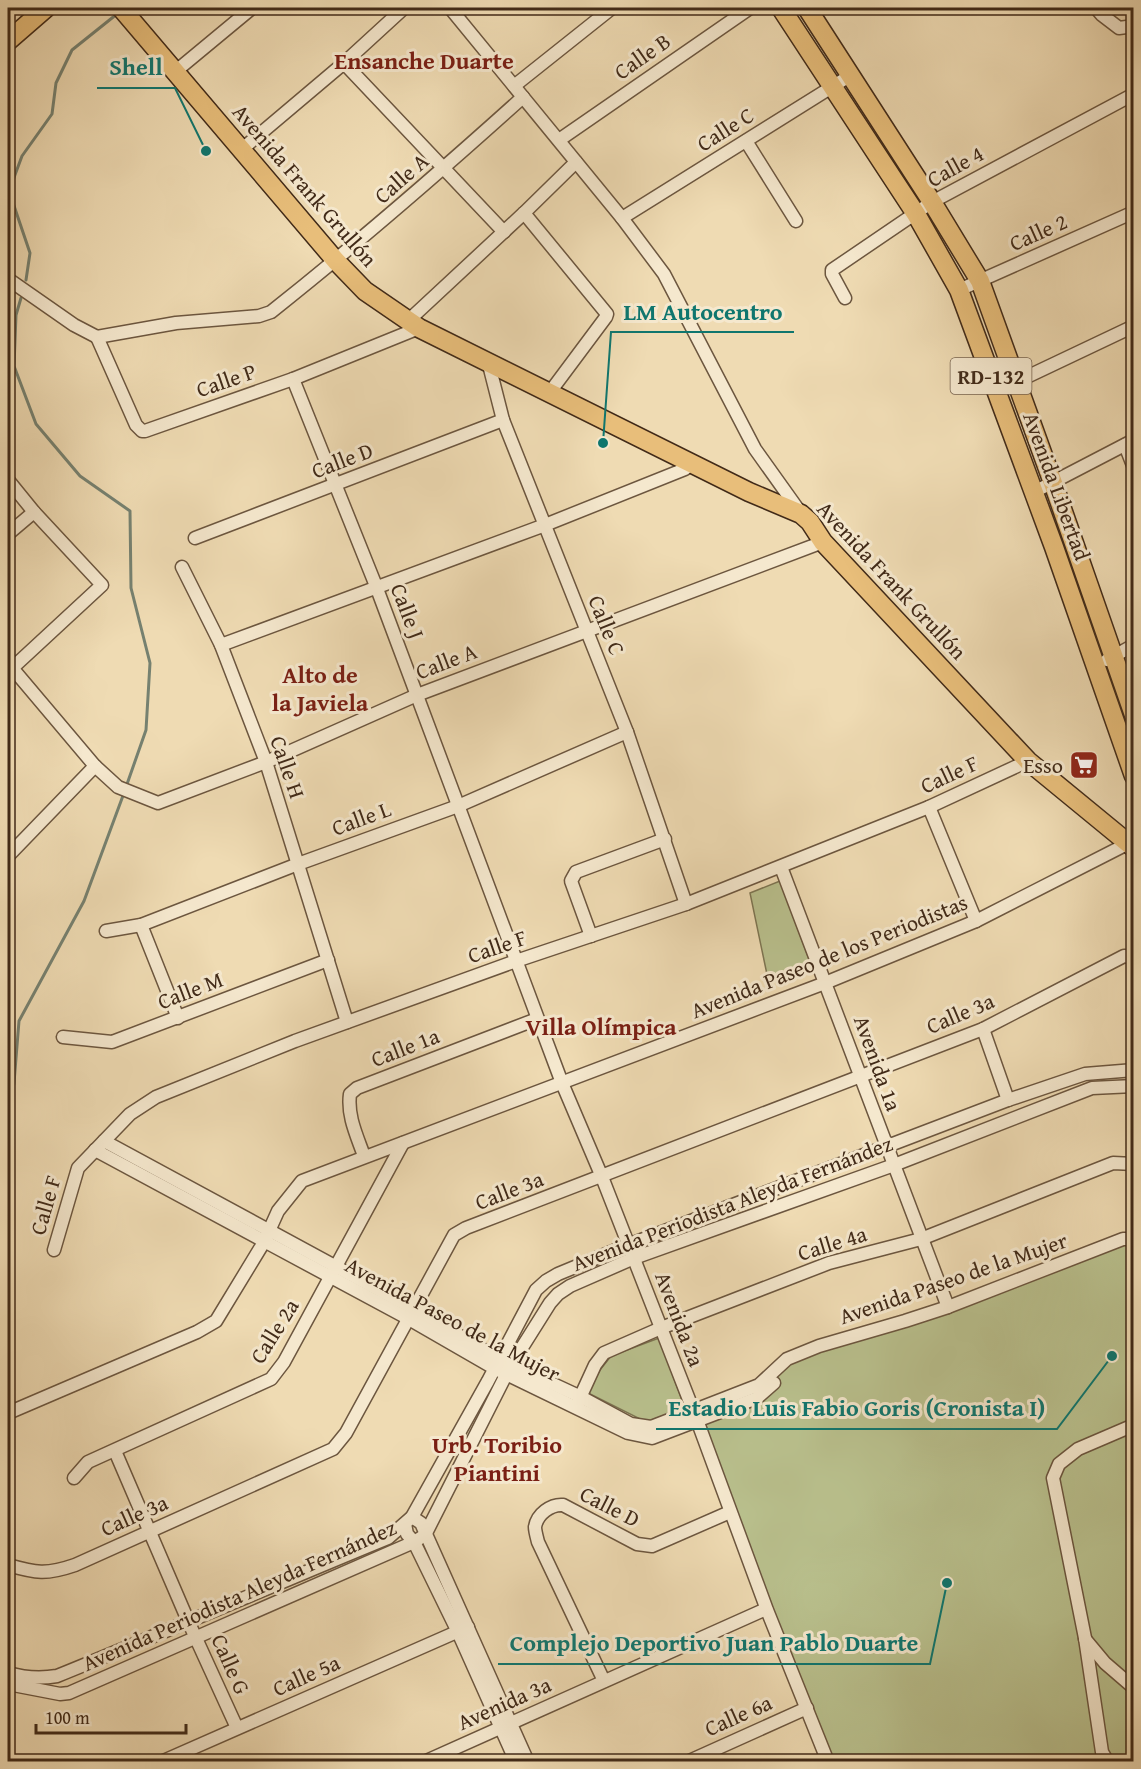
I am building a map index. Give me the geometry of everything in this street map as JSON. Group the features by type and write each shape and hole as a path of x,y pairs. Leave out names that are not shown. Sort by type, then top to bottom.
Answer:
{"main road":[{"path":"8,41 46,8"},
{"name":"Avenida Libertad","path":"781,8 916,214 959,290 1034,492 1134,776"},
{"name":"Avenida Libertad","path":"807,8 980,281 1134,715"},
{"name":"Avenida Frank Grullón","path":"125,12 364,291 414,324 749,492 801,514 810,522 823,542 1028,761 1130,846"}],"street":[{"path":"176,71 252,8"},
{"path":"241,150 344,63 404,8"},
{"path":"450,8 622,218 664,274 755,448 801,514"},
{"path":"514,86 612,8"},
{"name":"Calle B","path":"559,140 750,8"},
{"path":"1096,8 1119,28 1134,26"},
{"path":"344,63 504,232"},
{"name":"Calle C","path":"622,218 851,75"},
{"name":"Calle 4","path":"845,298 832,270 932,202 1134,94"},
{"name":"Calle A","path":"97,337 176,323 266,315 336,261 444,169 523,97"},
{"path":"746,141 796,221"},
{"path":"414,324 576,162"},
{"name":"Calle 2","path":"959,290 1134,212"},
{"path":"525,213 607,314 550,392"},
{"path":"8,279 74,325 97,337"},
{"name":"Calle P","path":"97,337 136,425 142,431 293,379 414,324"},
{"path":"1001,403 1019,389 1134,326"},
{"name":"Calle C","path":"488,361 503,420 627,732 686,904"},
{"name":"Calle J","path":"293,379 376,586 516,961"},
{"name":"Calle D","path":"195,538 503,420"},
{"path":"1034,492 1129,443 1134,468"},
{"path":"221,645 545,525 685,469 692,462"},
{"path":"8,480 34,512 102,585 9,668"},
{"path":"8,534 34,512"},
{"name":"Calle A","path":"9,668 95,766 118,787 154,802 165,801 266,762 417,695 823,542"},
{"name":"Calle H","path":"182,567 221,645 266,762 347,1022"},
{"path":"1095,665 1134,645"},
{"name":"Calle L","path":"106,931 141,925 298,864 458,806 627,732"},
{"name":"Calle F","path":"54,1250 78,1168 130,1114 156,1097 347,1022 516,961 686,904 929,807 1028,761"},
{"path":"8,856 95,766"},
{"path":"929,807 976,921"},
{"path":"591,936 571,881 572,876 576,872 665,839"},
{"name":"Avenida Paseo de los Periodistas","path":"8,1413 197,1332 216,1321 267,1237 278,1211 302,1181 825,983 976,921 1130,846"},
{"name":"Avenida 1a","path":"781,867 948,1307"},
{"path":"141,925 178,1018"},
{"name":"Calle 3a","path":"8,1565 36,1573 57,1571 333,1449 346,1433 454,1235 466,1228 983,1029 1124,956 1132,960"},
{"name":"Calle M","path":"63,1037 111,1042 328,960"},
{"name":"Avenida 2a","path":"516,961 561,1083 602,1177 662,1328 766,1609 828,1761"},
{"name":"Calle 1a","path":"364,1156 351,1120 349,1104 350,1094 357,1088 537,1019"},
{"path":"983,1029 1008,1100"},
{"name":"Avenida Periodista Aleyda Fernández","path":"8,1684 60,1694 69,1693 419,1538 503,1367 536,1290 558,1274 628,1245 1008,1100 1085,1074 1134,1070"},
{"name":"Avenida Periodista Aleyda Fernández","path":"8,1673 26,1678 57,1676 189,1623 388,1538 409,1520 503,1367 550,1303 570,1286 634,1258 894,1165 1092,1088 1134,1086"},
{"name":"Calle 2a","path":"74,1478 88,1462 271,1379 285,1362 404,1143"},
{"name":"Avenida Paseo de la Mujer","path":"99,1146 411,1314 503,1367 578,1402 628,1433 652,1438 695,1415 757,1398 773,1383 787,1359 819,1346 905,1322 1123,1239 1134,1239"},
{"name":"Calle 4a","path":"578,1402 595,1365 604,1353 662,1328 829,1263 921,1239 1113,1163 1134,1164"},
{"path":"1108,1761 1102,1752 1085,1638 1053,1478 1059,1464 1078,1449 1134,1425"},
{"name":"Calle G","path":"115,1451 237,1728"},
{"name":"Calle D","path":"604,1681 538,1542 535,1527 543,1512 554,1505 563,1505 637,1544 652,1546 730,1512"},
{"path":"409,1520 417,1519 421,1524 419,1538 506,1725 528,1761"},
{"name":"Avenida 3a","path":"424,1761 766,1609"},
{"name":"Calle 5a","path":"161,1761 463,1630"},
{"path":"1085,1638 1105,1663 1134,1688"},
{"name":"Calle 6a","path":"687,1761 807,1708"},
{"path":"506,1725 516,1761"}],"green space":[{"path":"780,881 812,967 769,984 750,893"},
{"path":"1133,1239 1133,1761 828,1761 693,1410 759,1385 787,1359"},
{"path":"659,1338 685,1408 646,1422 588,1393 600,1370 611,1356"}],"waterway":[{"path":"26,280 30,253 9,191 22,156 52,114 56,83 72,50 117,14"},
{"path":"21,298 16,315 14,366 36,424 80,476 130,511 131,588 150,663 146,730 126,787"},
{"path":"8,1120 14,1083 19,1021 84,901 124,793"}],"place":[{"name":"Shell","path":"206,151"},
{"name":"LM Autocentro","path":"603,443"},
{"name":"Esso","path":"1084,765"},
{"name":"Estadio Luis Fabio Goris (Cronista I)","path":"1112,1356"},
{"name":"Complejo Deportivo Juan Pablo Duarte","path":"947,1583"}],"district":[{"name":"Ensanche Duarte","path":"424,60"},
{"name":"Alto de la Javiela","path":"320,688"},
{"name":"Villa Olímpica","path":"601,1026"},
{"name":"Urb. Toribio Piantini","path":"497,1458"}]}
